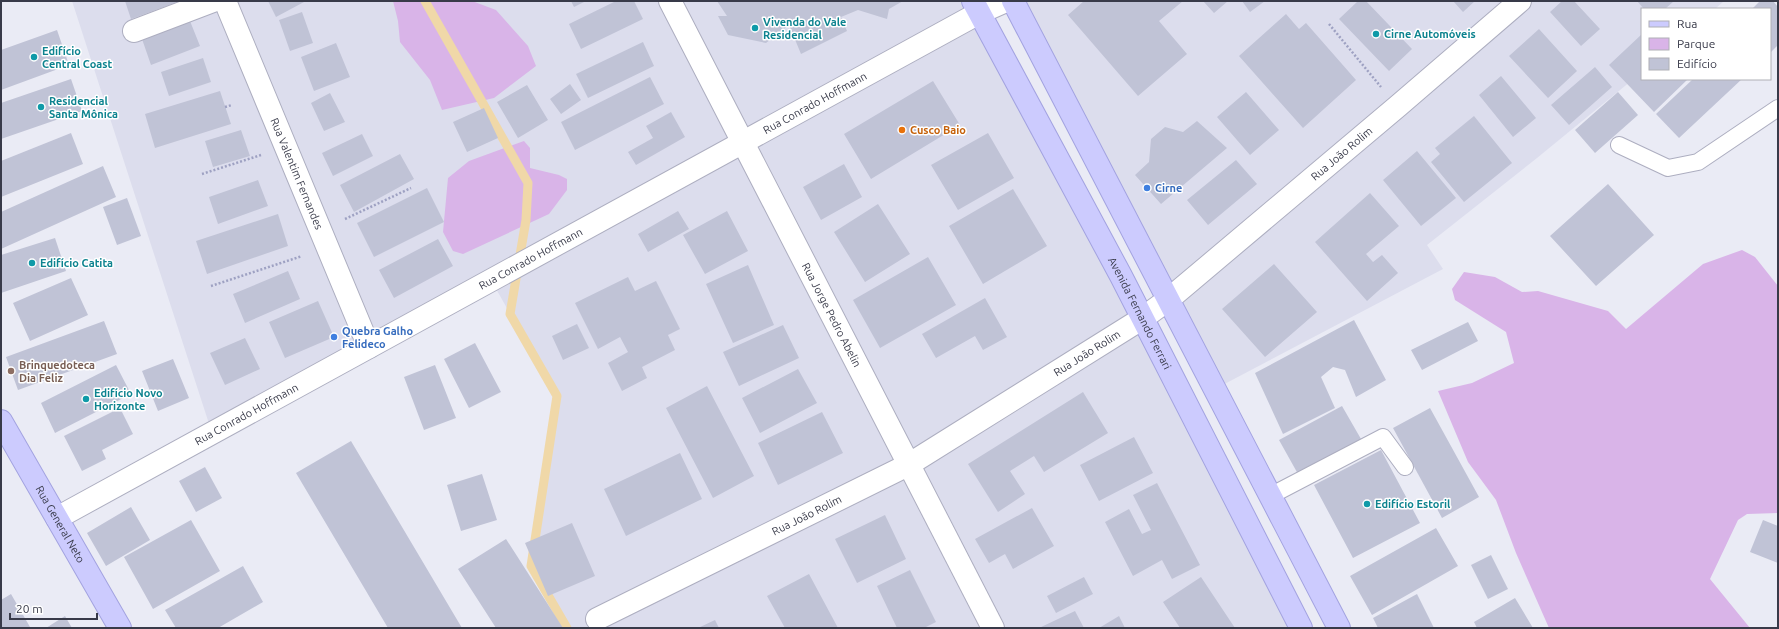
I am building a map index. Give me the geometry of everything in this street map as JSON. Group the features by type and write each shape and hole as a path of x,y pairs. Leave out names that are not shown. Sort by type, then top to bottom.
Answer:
{"main road":[{"path":"1014,1 1339,628"},
{"name":"Avenida Fernando Ferrari","path":"976,7 1143,318 1301,628"},
{"name":"Rua General Neto","path":"1,421 120,628"}],"street":[{"path":"134,31 212,1"},
{"name":"Rua Valentim Fernandes","path":"226,1 369,347"},
{"name":"Rua Jorge Pedro Abelin","path":"670,1 993,628"},
{"name":"Rua Conrado Hoffmann","path":"57,518 742,142 976,7 1006,1"},
{"name":"Rua João Rolim","path":"597,619 908,465 1143,318 1169,298 1398,106 1520,1"}],"lane":[{"path":"1619,145 1668,168 1698,162 1778,108"},
{"path":"1270,496 1383,437 1405,467"}],"path":[{"path":"1329,24 1398,106"},
{"path":"225,107 232,105"},
{"path":"202,174 286,147"},
{"path":"211,286 325,239 411,188"}],"shaded area":[{"path":"72,1 973,1 1301,628 567,628 531,566 557,396 491,280 212,433"},
{"path":"1013,1 1724,1 1716,8 1641,8 1641,73 1427,245 1443,269 1215,389"}],"green space":[{"path":"393,1 472,1 496,10 528,46 536,66 494,98 442,110 430,80 400,42 398,21"},
{"path":"524,141 530,148 530,168 559,175 567,179 567,190 549,214 463,254 453,251 443,232 448,178 469,161"},
{"path":"1742,250 1755,257 1778,286 1778,513 1747,514 1738,520 1710,579 1750,628 1549,628 1516,553 1496,500 1468,462 1438,391 1472,383 1514,363 1506,332 1455,300 1452,289 1464,272 1495,277 1522,292 1538,291 1608,311 1626,329 1703,264"}],"building":[{"path":"125,1 180,1 131,19"},
{"path":"268,1 303,1 304,2 276,17"},
{"path":"571,1 586,1 574,7"},
{"path":"616,1 634,1 643,19 581,49 569,24"},
{"name":"Vivenda do Vale Residencial","path":"717,1 903,1 889,9 887,19 858,10 841,17 847,31 801,54 789,25 766,43 728,35 718,16 727,16"},
{"path":"1084,1 1183,1 1159,21 1187,54 1138,96 1068,15"},
{"path":"1203,1 1228,1 1214,13"},
{"path":"1242,1 1265,1 1250,12"},
{"name":"Cirne Automóveis","path":"1358,1 1366,1 1412,49 1389,71 1339,19"},
{"path":"1453,1 1475,1 1463,12"},
{"path":"1562,1 1574,1 1600,29 1581,46 1550,12"},
{"path":"1637,1 1674,1 1666,8 1643,8"},
{"path":"1760,1 1773,1 1778,7 1778,45 1771,52 1771,8 1753,8"},
{"path":"302,12 313,43 290,51 279,20"},
{"path":"1286,14 1299,29 1306,23 1356,80 1303,128 1239,56"},
{"path":"190,21 200,46 151,65 142,39"},
{"path":"1539,29 1577,71 1548,98 1509,56"},
{"name":"Edifício Central Coast","path":"57,30 69,65 1,90 1,50"},
{"path":"1641,35 1641,80 1687,80 1654,112 1609,65"},
{"path":"643,42 654,66 588,98 576,74"},
{"path":"336,43 350,77 314,91 301,57"},
{"path":"203,58 211,82 169,96 161,72"},
{"path":"1595,67 1612,87 1569,125 1551,105"},
{"path":"1501,76 1536,118 1513,137 1479,95"},
{"path":"650,77 664,104 575,150 561,122"},
{"name":"Residencial Santa Mônica","path":"71,79 82,111 1,139 1,103"},
{"path":"1692,80 1741,80 1679,138 1656,114"},
{"name":"Cusco Baio","path":"933,81 960,125 871,179 844,134"},
{"path":"570,84 581,100 561,114 550,99"},
{"path":"527,85 548,120 518,138 497,102"},
{"path":"220,91 231,124 155,148 145,114"},
{"path":"1246,92 1279,130 1250,155 1217,117"},
{"path":"1618,92 1638,115 1595,153 1575,130"},
{"path":"330,93 345,122 324,131 311,103"},
{"path":"484,108 498,138 467,152 453,122"},
{"path":"671,112 685,137 636,165 628,152 653,138 646,126"},
{"path":"1474,116 1512,163 1464,202 1431,162 1440,154 1435,148"},
{"path":"1197,121 1227,148 1161,204 1135,175 1149,162 1151,139 1165,127 1183,132"},
{"path":"241,130 250,156 213,167 205,141"},
{"path":"71,133 83,164 1,197 1,161"},
{"path":"988,133 1014,178 958,210 931,165"},
{"path":"362,134 373,156 333,176 322,153"},
{"path":"1417,151 1456,198 1421,226 1383,180"},
{"path":"400,154 414,179 354,212 340,185"},
{"path":"1236,160 1257,184 1208,225 1187,200"},
{"path":"844,164 862,197 821,220 803,187"},
{"path":"103,166 116,197 1,249 1,212"},
{"path":"258,180 268,206 218,224 209,197"},
{"path":"1608,184 1654,235 1596,286 1550,236"},
{"path":"427,188 444,222 374,257 357,223"},
{"path":"1013,189 1047,246 983,284 949,226"},
{"path":"1370,193 1399,226 1366,254 1373,262 1382,255 1398,273 1367,301 1315,242"},
{"path":"127,198 141,236 117,245 103,207"},
{"path":"878,204 910,254 865,282 834,232"},
{"path":"678,211 689,229 648,252 638,234"},
{"path":"727,211 748,251 705,274 683,235"},
{"path":"278,214 288,246 207,274 196,241"},
{"name":"Edifício Catita","path":"55,238 66,271 1,293 1,255"},
{"path":"438,239 453,266 394,298 379,270"},
{"path":"928,257 956,305 880,348 853,300"},
{"path":"1274,264 1317,312 1265,357 1222,309"},
{"path":"748,265 774,325 733,343 706,284"},
{"path":"288,271 300,299 245,323 233,294"},
{"path":"628,277 635,291 656,281 680,329 668,335 675,350 642,367 647,378 622,391 608,363 628,352 620,337 598,349 575,303"},
{"path":"71,278 88,315 30,341 13,303"},
{"path":"985,298 1007,337 983,350 975,336 936,358 922,334"},
{"path":"318,301 334,337 285,358 269,322"},
{"path":"1354,320 1386,380 1356,397 1345,370 1333,367 1321,377 1335,408 1283,434 1255,373"},
{"path":"104,321 117,354 18,390 6,357"},
{"path":"1468,322 1478,341 1422,370 1411,350"},
{"path":"577,324 589,348 563,360 552,336"},
{"path":"783,325 799,358 739,386 723,352"},
{"path":"245,338 260,369 225,385 210,353"},
{"path":"475,343 501,392 469,408 444,359"},
{"path":"173,359 189,398 158,411 142,371"},
{"name":"Edifício Novo Horizonte","path":"116,365 131,394 55,433 41,403"},
{"path":"435,365 456,418 424,430 404,377"},
{"path":"798,369 817,403 760,433 742,398"},
{"path":"707,386 754,476 713,498 666,408"},
{"path":"1083,392 1108,433 1044,472 1034,456 1010,471 1025,494 998,512 968,464"},
{"path":"1342,406 1361,439 1298,474 1279,440"},
{"path":"120,408 133,434 102,450 106,459 82,471 64,436"},
{"path":"1430,408 1479,497 1442,518 1393,428"},
{"path":"822,412 843,453 778,485 758,443"},
{"path":"1134,437 1153,473 1099,501 1080,465"},
{"path":"351,441 462,628 388,628 296,473"},
{"name":"Edifício Estoril","path":"1381,450 1420,523 1353,558 1314,485"},
{"path":"680,453 702,499 626,536 604,489"},
{"path":"205,467 222,498 196,512 179,481"},
{"path":"482,474 497,520 461,531 447,485"},
{"path":"1157,483 1200,565 1172,579 1162,560 1133,576 1105,522 1129,509 1142,534 1151,530 1133,495"},
{"path":"131,507 150,540 106,566 87,533"},
{"path":"1032,508 1054,546 1013,569 1005,554 989,563 975,539"},
{"path":"885,515 906,559 857,583 835,539"},
{"path":"191,520 220,571 153,609 124,557"},
{"path":"1763,520 1778,526 1778,563 1750,552"},
{"path":"572,523 595,576 548,596 525,543"},
{"path":"1436,528 1458,566 1372,615 1350,576"},
{"path":"506,539 563,628 496,628 458,569"},
{"path":"1491,555 1508,589 1488,599 1471,565"},
{"path":"243,566 263,602 218,628 176,628 165,610"},
{"path":"910,570 936,622 924,628 897,628 877,586"},
{"path":"809,574 838,628 785,628 767,596"},
{"path":"1084,577 1093,594 1056,613 1047,596"},
{"path":"1201,577 1235,628 1180,628 1163,602"},
{"path":"11,594 30,627 29,628 1,628 1,600"},
{"path":"1417,594 1434,628 1378,628 1373,618"},
{"path":"1515,598 1533,628 1477,628 1474,622"},
{"path":"1075,611 1084,628 1039,628"},
{"path":"65,616 72,628 46,628"},
{"path":"1119,616 1125,628 1099,628"},
{"path":"715,620 719,628 698,628"}],"waterway":[{"path":"425,1 528,183 526,220 510,314 557,396 531,566 567,628"}],"place":[{"name":"Vivenda do Vale Residencial","path":"755,28"},
{"name":"Cirne Automóveis","path":"1376,34"},
{"name":"Edifício Central Coast","path":"34,57"},
{"name":"Residencial Santa Mônica","path":"41,107"},
{"name":"Cusco Baio","path":"902,130"},
{"name":"Cirne","path":"1147,188"},
{"name":"Edifício Catita","path":"32,263"},
{"name":"Quebra Galho Felideco","path":"334,337"},
{"name":"Brinquedoteca Dia Feliz","path":"11,371"},
{"name":"Edifício Novo Horizonte","path":"86,399"},
{"name":"Edifício Estoril","path":"1367,504"}]}
